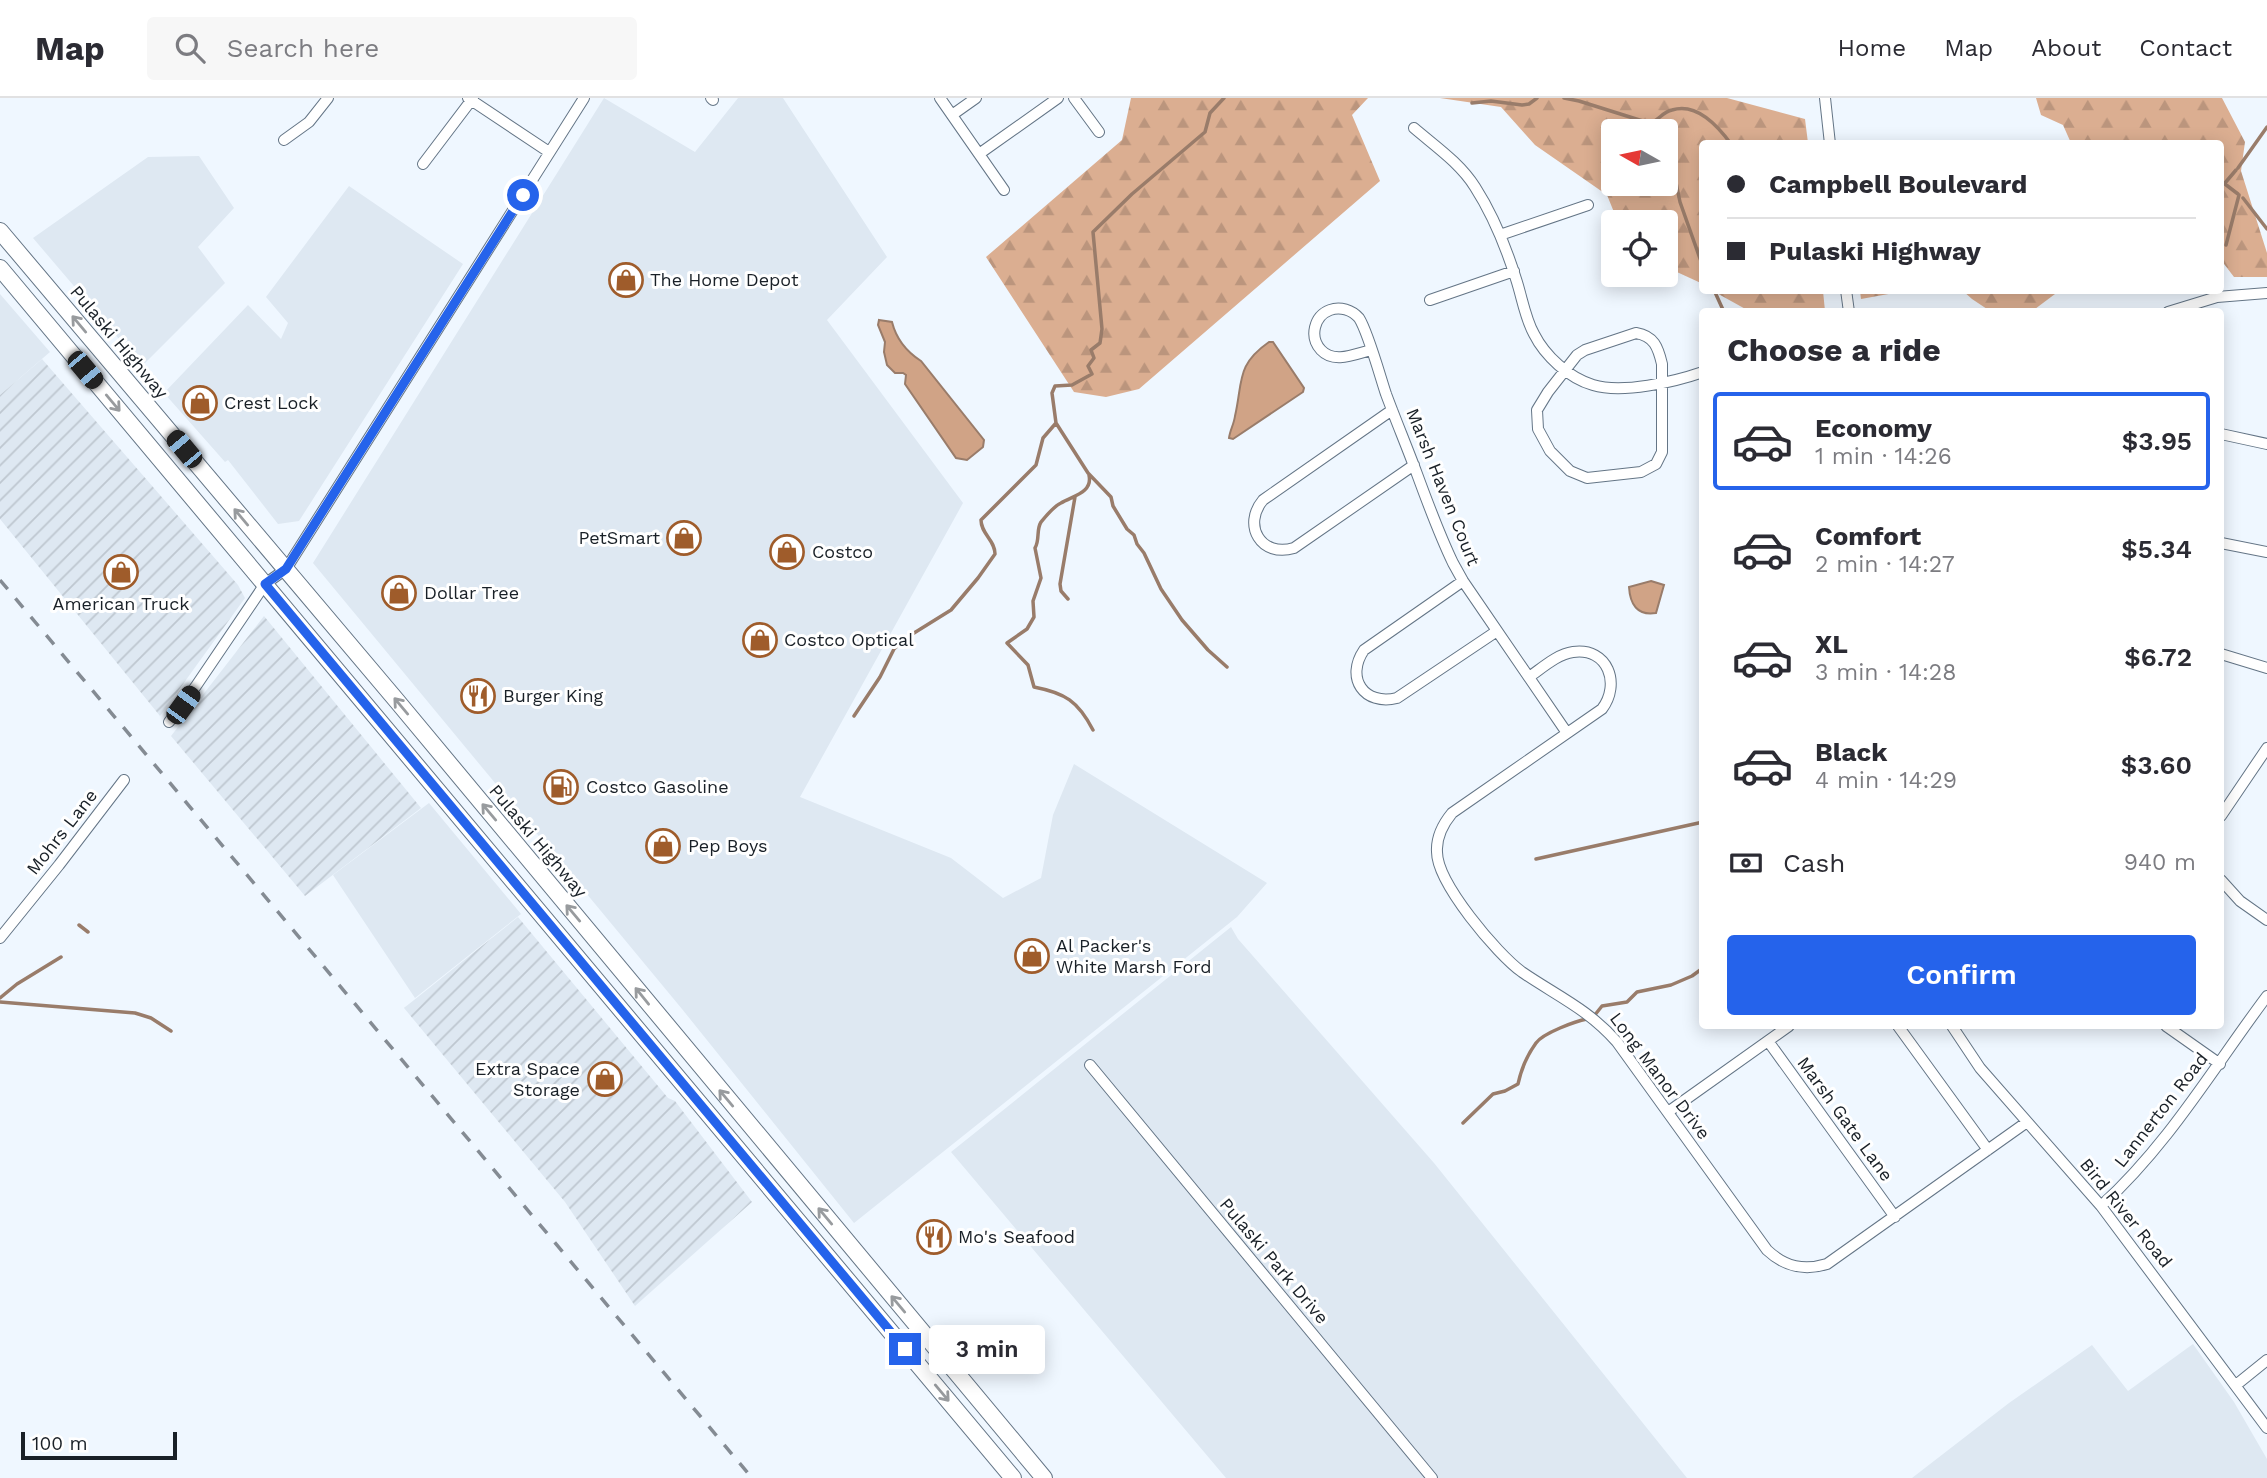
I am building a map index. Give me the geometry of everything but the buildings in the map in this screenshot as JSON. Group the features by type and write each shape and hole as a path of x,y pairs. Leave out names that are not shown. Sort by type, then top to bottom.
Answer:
{"highway":[{"name":"Pulaski Highway","path":"0,231 286,569 1044,1478"},
{"path":"0,268 1013,1478"}],"street":[{"path":"284,139 309,122 328,98"},
{"path":"169,722 212,664 265,584 286,569 584,98"},
{"path":"940,98 1003,190"},
{"path":"952,115 976,98"},
{"path":"979,154 1058,98"},
{"path":"1074,98 1099,132"},
{"path":"1825,98 1830,140"},
{"path":"423,164 471,99 549,152"},
{"path":"1414,128 1468,177 1500,235 1532,331 1542,348 1564,369 1592,385 1603,387 1627,387 1699,373"},
{"path":"1500,235 1588,205"},
{"path":"1430,300 1514,271"},
{"path":"2181,308 2217,297 2267,293"},
{"name":"Marsh Haven Court","path":"1371,350 1342,358 1327,355 1315,340 1317,321 1332,309 1341,308 1351,311 1361,322 1444,545 1463,581 1567,733"},
{"path":"1636,333 1644,334 1657,345 1661,364 1664,442 1656,464 1641,472 1587,478 1570,471 1562,464 1543,440 1538,429 1537,410 1564,369 1585,350 1636,333"},
{"path":"1392,410 1263,500 1254,515 1256,533 1262,542 1272,548 1294,548 1414,465"},
{"path":"2224,435 2267,444"},
{"path":"2224,544 2267,552"},
{"path":"1463,581 1364,650 1355,668 1361,688 1377,699 1387,701 1397,698 1496,631"},
{"name":"Long Manor Drive","path":"1529,677 1561,656 1573,652 1591,654 1606,666 1612,684 1602,709 1452,813 1438,837 1438,864 1443,876 1496,949 1522,972 1583,1010 1617,1042 1767,1250 1785,1264 1806,1269 1827,1264 2027,1122"},
{"path":"2224,655 2267,667"},
{"path":"2224,812 2267,748"},
{"name":"Mohrs Lane","path":"0,938 124,780"},
{"path":"2224,883 2240,901 2267,920"},
{"name":"Lannerton Road","path":"2101,1206 2145,1164 2267,996"},
{"path":"1668,1112 1785,1029"},
{"path":"1900,1029 1988,1150"},
{"name":"Bird River Road","path":"1954,1029 1980,1068 2101,1206 2267,1428"},
{"path":"2170,1029 2220,1064"},
{"name":"Marsh Gate Lane","path":"1768,1041 1895,1217"},
{"name":"Pulaski Park Drive","path":"1090,1066 1432,1478"},
{"path":"2236,1385 2267,1360"}],"shaded area":[{"path":"604,98 695,152 738,98 783,98 887,257 827,320 963,503 800,797 951,858 1003,898 1041,878 1053,815 1074,764 1267,883 1237,917 854,1223 682,1009 313,563"},
{"path":"199,156 234,208 198,247 225,283 142,366 33,238 148,157"},
{"path":"349,186 463,264 299,521 278,524 228,460 225,462 164,393 248,305 281,339 288,323 266,297"},
{"path":"0,294 50,352 0,395"},
{"path":"879,320 892,322 903,344 921,361 984,440 983,447 967,460 956,458 905,384 906,375 895,373 887,365"},
{"path":"1273,342 1304,388 1303,392 1233,439 1229,438 1246,366 1258,350"},
{"path":"42,359 238,585 245,598 160,716 0,519 0,395"},
{"path":"1651,581 1664,585 1656,613 1644,613 1633,603 1629,587"},
{"path":"264,616 421,808 305,896 171,736"},
{"path":"429,803 521,914 415,998 333,875"},
{"path":"518,917 668,1098 675,1101 752,1202 635,1306 565,1202 404,1008"},
{"path":"1231,927 1238,939 1434,1163 1687,1478 1226,1478 951,1152"},
{"path":"2193,1344 2234,1402 2267,1459 2267,1478 1912,1478 2009,1403 2092,1345 2128,1391"}],"green space":[{"path":"1131,98 1368,98 1352,115 1380,181 1139,389 1106,397 1074,392 986,257 1122,140"},
{"path":"1440,98 1727,98 1805,119 1808,140 1699,140 1699,282 1678,273 1678,210 1613,210 1607,196 1678,196 1678,119 1601,119 1601,191 1535,145 1501,107"},
{"path":"2036,98 2222,98 2245,142 2241,171 2267,253 2267,277 2234,277 2224,264 2224,140 2070,140 2063,125 2041,115"},
{"path":"1718,294 1823,294 1825,308 1744,308"},
{"path":"1860,294 1888,294 1861,299"},
{"path":"1966,294 2055,294 2036,308 1986,308"}],"waterway":[{"path":"1224,98 1210,113 1205,132 1132,194 1093,232 1102,329 1100,343 1091,350 1094,358 1088,366 1092,374 1072,385 1055,386 1052,393 1056,423 1088,473 1111,497 1113,506 1127,529 1134,535 1161,589 1182,620 1227,667"},
{"path":"1472,103 1491,101 1522,105 1537,98"},
{"path":"1564,98 1649,123 1669,111 1690,109 1706,117 1728,140"},
{"path":"2238,168 2267,127"},
{"path":"2225,183 2236,170"},
{"path":"2224,183 2238,194"},
{"path":"1678,192 1699,256"},
{"path":"2226,245 2239,195"},
{"path":"2243,198 2267,229"},
{"path":"1716,294 1722,308"},
{"path":"854,716 880,677 894,649 906,638 951,610 995,554 981,520 1036,465 1043,438 1056,423"},
{"path":"1089,475 1085,490 1056,506 1041,522 1035,548 1041,578 1033,601 1034,617 1027,629 1007,643 1028,665 1034,687 1070,700 1082,712 1093,730"},
{"path":"1068,599 1061,591 1060,584 1075,497"},
{"path":"1536,859 1699,823"},
{"path":"79,925 88,932"},
{"path":"0,998 17,984 61,957"},
{"path":"1594,1016 1602,1006 1627,1002 1637,992 1671,985 1699,971"},
{"path":"0,1002 135,1013 151,1018 171,1031"},
{"path":"1463,1123 1493,1094 1518,1084 1528,1057 1540,1039 1560,1028 1587,1019"}],"railway":[{"path":"0,580 752,1478"}],"place":[{"name":"The Home Depot","path":"626,280"},
{"name":"Crest Lock","path":"200,403"},
{"name":"PetSmart","path":"684,538"},
{"name":"Costco","path":"787,552"},
{"name":"American Truck","path":"121,572"},
{"name":"Dollar Tree","path":"399,593"},
{"name":"Costco Optical","path":"760,640"},
{"name":"Burger King","path":"478,696"},
{"name":"Costco Gasoline","path":"561,787"},
{"name":"Pep Boys","path":"663,846"},
{"name":"Al Packer's White Marsh Ford","path":"1032,956"},
{"name":"Extra Space Storage","path":"605,1079"},
{"name":"Mo's Seafood","path":"934,1237"}],"route":[{"path":"523,195 286,569 265,584 905,1349"}]}
